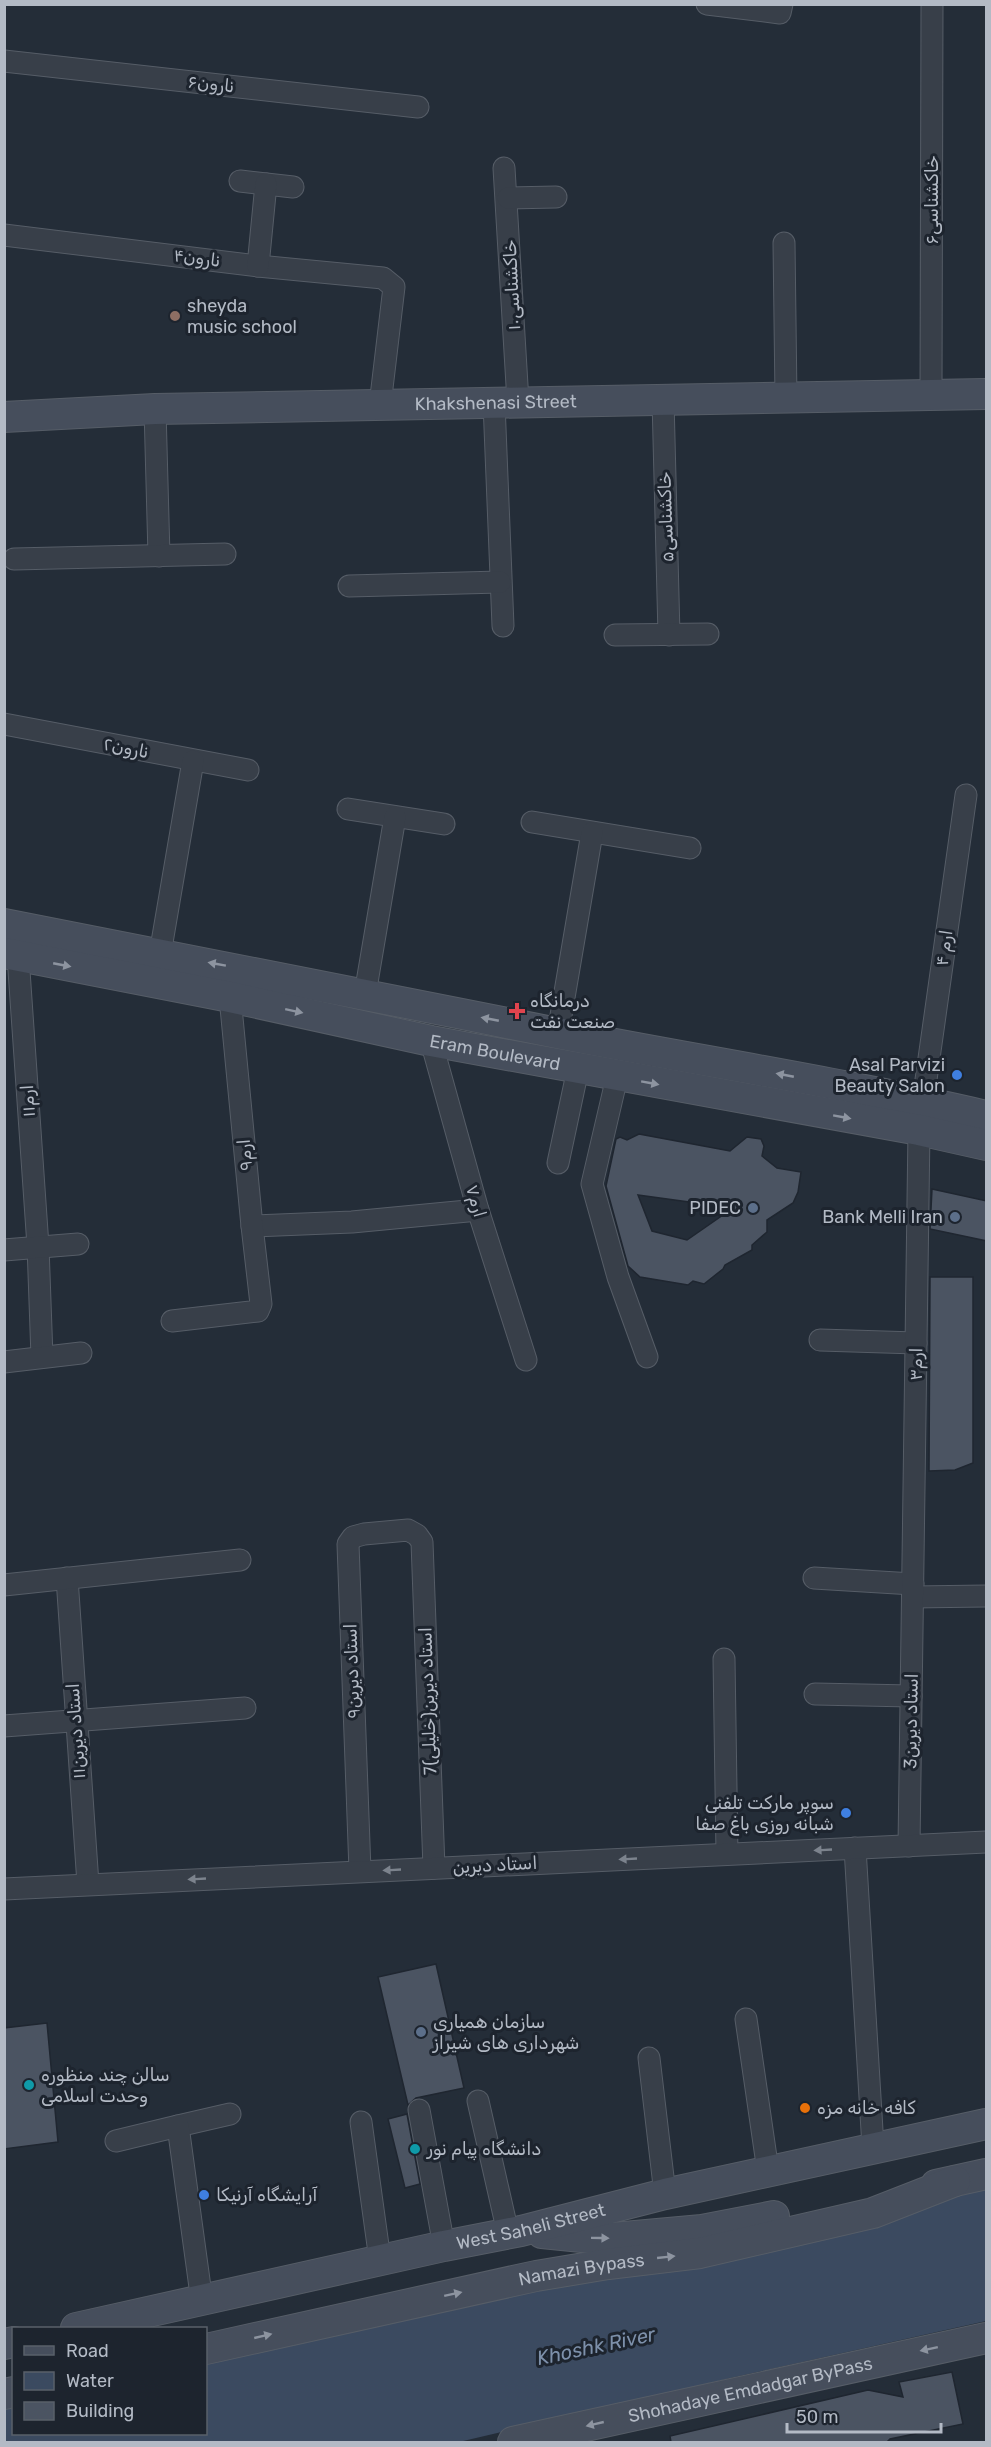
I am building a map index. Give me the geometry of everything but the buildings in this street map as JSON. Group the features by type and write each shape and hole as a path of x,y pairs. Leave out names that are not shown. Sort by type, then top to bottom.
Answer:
{"main road":[{"name":"Khakshenasi Street","path":"4,417 155,409 987,394"},
{"name":"Eram Boulevard","path":"4,924 261,972 558,1033 923,1101 987,1116"},
{"name":"Eram Boulevard","path":"11,955 241,1000 431,1041 617,1077 919,1130 987,1145"},
{"path":"241,1000 261,972"},
{"name":"West Saheli Street","path":"80,2327 514,2232 665,2194 873,2147 987,2124"},
{"path":"514,2232 602,2239 702,2230 987,2174"},
{"name":"Namazi Bypass","path":"207,2349 536,2276 608,2264 700,2253 873,2213 955,2181"},
{"name":"Shohadaye Emdadgar ByPass","path":"513,2442 987,2337"}],"street":[{"path":"707,4 781,9"},
{"name":"خاکشناسی۶","path":"931,395 932,6"},
{"name":"نارون۶","path":"4,61 418,107"},
{"name":"خاکشناسی۱۰","path":"503,626 500,582 506,403 508,198 504,168"},
{"path":"240,181 293,187"},
{"path":"258,266 266,184"},
{"path":"508,198 556,197"},
{"name":"نارون۴","path":"4,235 258,266 383,278 394,287 380,405"},
{"path":"784,243 786,398"},
{"name":"خاکشناسی۵","path":"663,400 669,635"},
{"path":"155,409 159,556"},
{"path":"14,559 225,554"},
{"path":"349,586 500,582"},
{"path":"615,635 708,634"},
{"name":"نارون۲","path":"4,724 248,771"},
{"path":"160,954 193,761"},
{"name":"ارم ۴","path":"923,1101 966,795"},
{"path":"348,809 444,824"},
{"path":"365,993 395,817"},
{"path":"532,822 690,848"},
{"path":"558,1033 592,832"},
{"name":"ارم۱۱","path":"11,955 38,1246 42,1357"},
{"name":"ارم۹","path":"172,1321 258,1311 261,1304 252,1226 241,1000"},
{"name":"ارم۷","path":"431,1041 478,1210 526,1360"},
{"path":"558,1163 578,1069"},
{"path":"617,1077 592,1184 618,1277 647,1357"},
{"name":"ارم۳","path":"913,1590 919,1130"},
{"path":"252,1226 352,1221 478,1210"},
{"path":"4,1250 78,1244"},
{"path":"820,1340 916,1343"},
{"path":"4,1362 81,1353"},
{"name":"استاد دیرین۹","path":"360,1871 348,1544 353,1537 364,1534 408,1530 417,1535"},
{"name":"7استاد دیرین(خلیلی)","path":"417,1535 422,1542 434,1868"},
{"path":"4,1585 240,1560"},
{"name":"استاد دیرین۱۱","path":"67,1578 87,1884"},
{"path":"814,1578 987,1596"},
{"name":"3استاد دیرین","path":"909,1846 913,1590"},
{"path":"724,1659 728,1854"},
{"path":"815,1694 911,1696"},
{"path":"4,1726 245,1708"},
{"name":"استاد دیرین","path":"4,1889 987,1842"},
{"path":"855,1848 873,2147"},
{"path":"746,2019 768,2171"},
{"path":"649,2058 665,2194"},
{"path":"478,2101 514,2232"},
{"path":"419,2110 444,2246"},
{"path":"116,2141 230,2114"},
{"path":"361,2122 380,2260"},
{"path":"178,2126 202,2302"}],"water":[{"name":"Khoshk River","path":"986,2188 986,2321 459,2442 5,2442 4,2408 12,2406 12,2435 207,2435 207,2361"}],"place":[{"name":"sheyda music school","path":"175,316"},
{"name":"درمانگاه صنعت نفت","path":"517,1011"},
{"name":"Asal Parvizi Beauty Salon","path":"957,1075"},
{"name":"PIDEC","path":"753,1208"},
{"name":"Bank Melli Iran","path":"955,1217"},
{"name":"سوپر مارکت تلفنی شبانه روزی باغ صفا","path":"846,1813"},
{"name":"سازمان همیاری شهرداری های شیراز","path":"421,2032"},
{"name":"سالن چند منظوره وحدت اسلامی","path":"29,2085"},
{"name":"کافه خانه مزه","path":"805,2108"},
{"name":"دانشگاه پیام نور","path":"415,2149"},
{"name":"آرایشگاه آرنیکا","path":"204,2195"}]}
